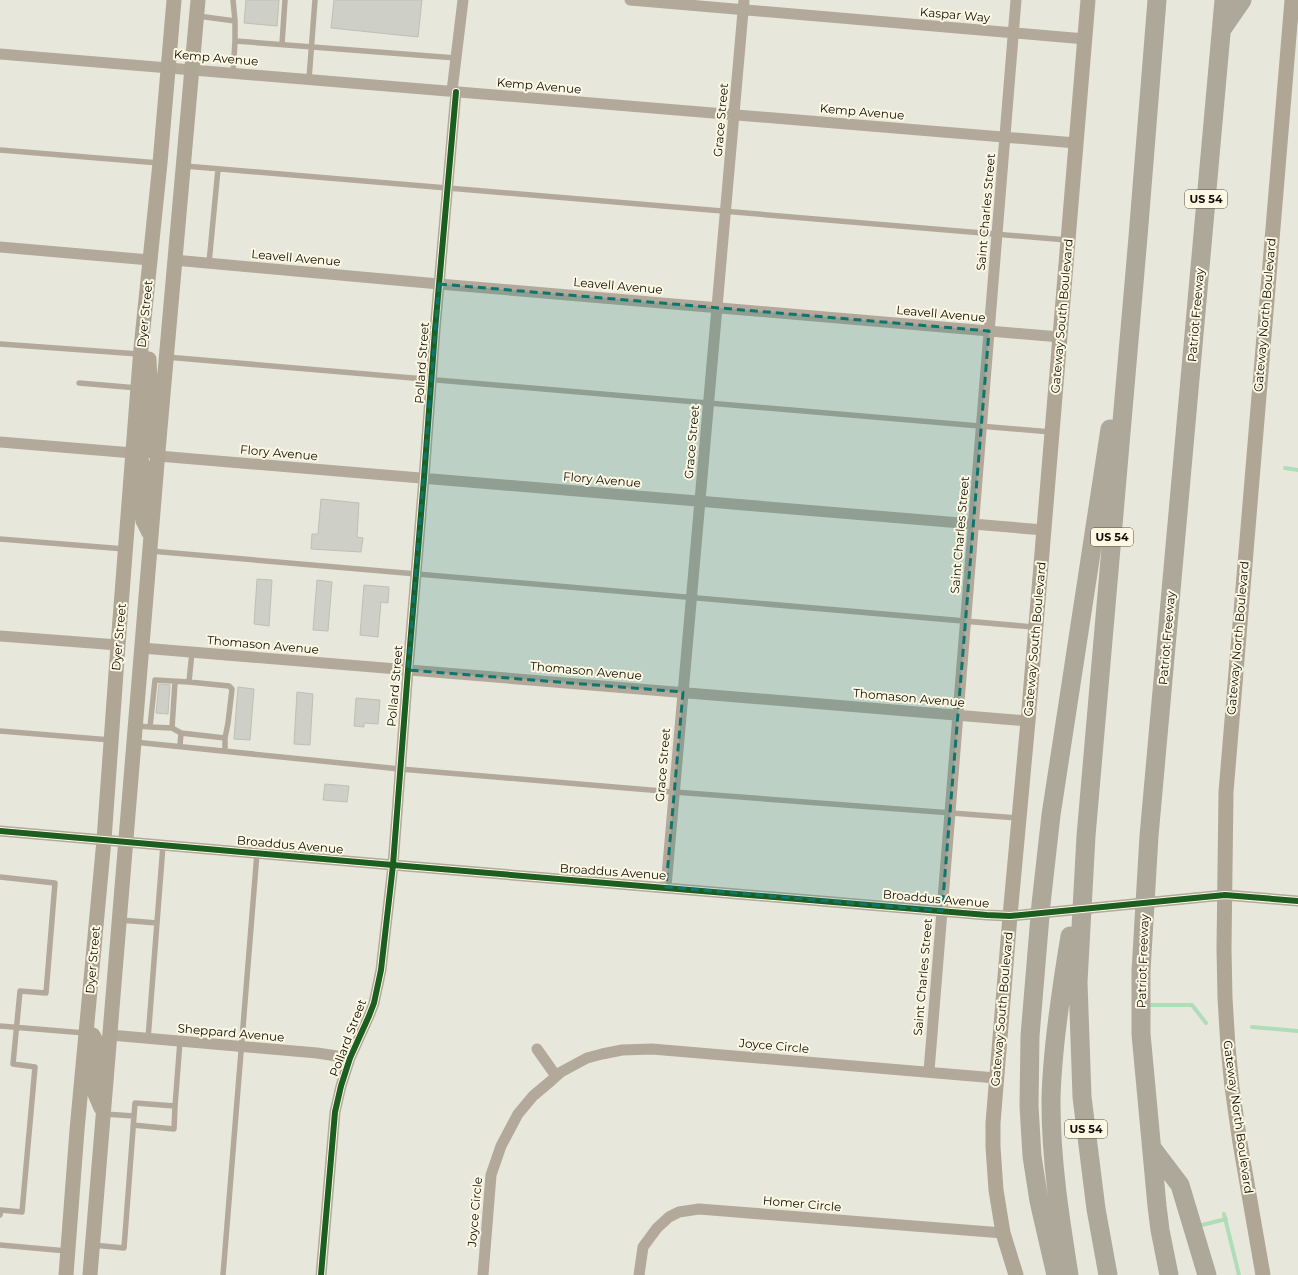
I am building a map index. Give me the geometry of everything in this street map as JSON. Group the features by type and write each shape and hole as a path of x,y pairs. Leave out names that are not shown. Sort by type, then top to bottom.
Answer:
{"highway":[{"name":"US 54","path":"1108,1275 1096,1209 1082,1097 1078,982 1086,836 1157,0"},
{"name":"Patriot Freeway","path":"1169,1275 1160,1230 1141,1034 1141,971 1149,836 1224,0"},
{"path":"1222,28 1242,0"},
{"path":"1056,1275 1045,1231 1032,1156 1029,1106 1031,1021 1041,904 1052,815 1138,237"},
{"path":"1068,1275 1058,1207 1052,1139 1051,1101 1060,991 1086,836"},
{"path":"1152,1148 1180,1185 1207,1275"}],"main road":[{"name":"Dyer Street","path":"66,1275 104,840 141,351 160,164 174,0"},
{"name":"Dyer Street","path":"90,1275 174,260 198,0"},
{"name":"Gateway South Boulevard","path":"1016,1275 1003,1233 996,1190 993,1147 996,1078 1018,818 1028,721 1088,0"},
{"name":"Gateway North Boulevard","path":"1263,1275 1240,1143 1230,1067 1225,998 1226,792 1228,751 1292,0"},
{"path":"141,351 149,359 150,382 145,440 148,448 158,456"},
{"path":"133,453 141,460 144,468 142,505 143,521 151,535"},
{"path":"86,1033 93,1035 97,1043 95,1094 104,1114"},
{"path":"68,1252 75,1262 76,1275"}],"street":[{"name":"Pollard Street","path":"321,1275 335,1112 350,1058 374,1003 381,970 393,865 431,381 448,188 456,58 463,0"},
{"name":"Kaspar Way","path":"630,0 744,5 1014,34 1085,39"},
{"name":"Saint Charles Street","path":"929,1071 1016,0"},
{"name":"Grace Street","path":"666,887 744,5"},
{"name":"Kemp Avenue","path":"0,54 1076,143"},
{"path":"0,247 150,260"},
{"name":"Leavell Avenue","path":"174,260 1060,337"},
{"path":"0,442 133,453"},
{"name":"Flory Avenue","path":"158,456 1044,530"},
{"path":"0,636 118,646"},
{"name":"Thomason Avenue","path":"142,648 1028,721"},
{"name":"Broaddus Avenue","path":"0,831 1010,916 1225,895 1298,901"},
{"name":"Sheppard Avenue","path":"110,1035 317,1053 350,1058"},
{"path":"537,1049 556,1076"},
{"name":"Joyce Circle","path":"483,1275 491,1175 501,1146 518,1114 533,1096 567,1068 587,1058 622,1050 652,1049 929,1071 996,1078"},
{"name":"Homer Circle","path":"639,1275 643,1247 657,1228 669,1217 679,1212 699,1209 1003,1233"}],"lane":[{"path":"233,0 235,21 233,73"},
{"path":"282,44 285,0"},
{"path":"309,79 315,0"},
{"path":"196,16 235,21"},
{"path":"235,41 456,58"},
{"path":"0,150 160,164"},
{"path":"182,166 1068,240"},
{"path":"209,263 218,169"},
{"path":"0,344 141,351"},
{"path":"166,357 431,381 1052,432"},
{"path":"79,383 138,388"},
{"path":"0,539 126,549"},
{"path":"150,551 1036,627"},
{"path":"189,682 192,652"},
{"path":"150,727 155,680 229,686 232,689 225,738 225,751"},
{"path":"172,728 175,682"},
{"path":"138,692 154,693"},
{"path":"135,726 172,728 181,733 225,738"},
{"path":"0,731 111,740"},
{"path":"180,746 181,733"},
{"path":"134,742 400,769 674,792 1018,818"},
{"path":"148,1038 163,845"},
{"path":"223,1275 257,853"},
{"path":"0,877 55,883 46,993 20,991 13,1064 35,1067 22,1212 1,1210 0,1215"},
{"path":"119,920 157,923"},
{"path":"0,1026 86,1033"},
{"path":"133,1126 174,1129 180,1041"},
{"path":"92,1245 124,1248 135,1103 175,1106"},
{"path":"104,1114 134,1116"},
{"path":"0,1245 68,1252"}],"highlighted area":[{"path":"439,284 989,331 942,911 666,887 683,692 408,670"}],"building":[{"path":"246,0 279,0 277,26 244,23"},
{"path":"334,0 422,0 418,37 331,28"},
{"path":"321,499 359,503 357,537 363,538 361,552 311,549 312,534 318,534"},
{"path":"257,579 272,580 269,626 254,624"},
{"path":"317,580 332,582 328,631 313,630"},
{"path":"364,585 389,587 388,603 381,602 378,637 360,635"},
{"path":"159,684 170,685 168,714 156,713"},
{"path":"238,687 254,689 250,740 234,739"},
{"path":"297,692 313,694 310,745 294,744"},
{"path":"356,698 380,700 378,724 364,723 364,727 354,726"},
{"path":"325,784 349,786 347,802 323,800"}],"waterway":[{"path":"1285,468 1298,470"},
{"path":"1145,1005 1192,1005 1206,1023"},
{"path":"1252,1027 1298,1031"},
{"path":"1224,1214 1239,1275"},
{"path":"1198,1226 1226,1219"}],"cycle path":[{"path":"321,1275 335,1112 350,1058 374,1003 381,970 393,865 435,330 456,92"},
{"path":"0,831 987,915 1010,916 1225,895 1298,901"}]}
